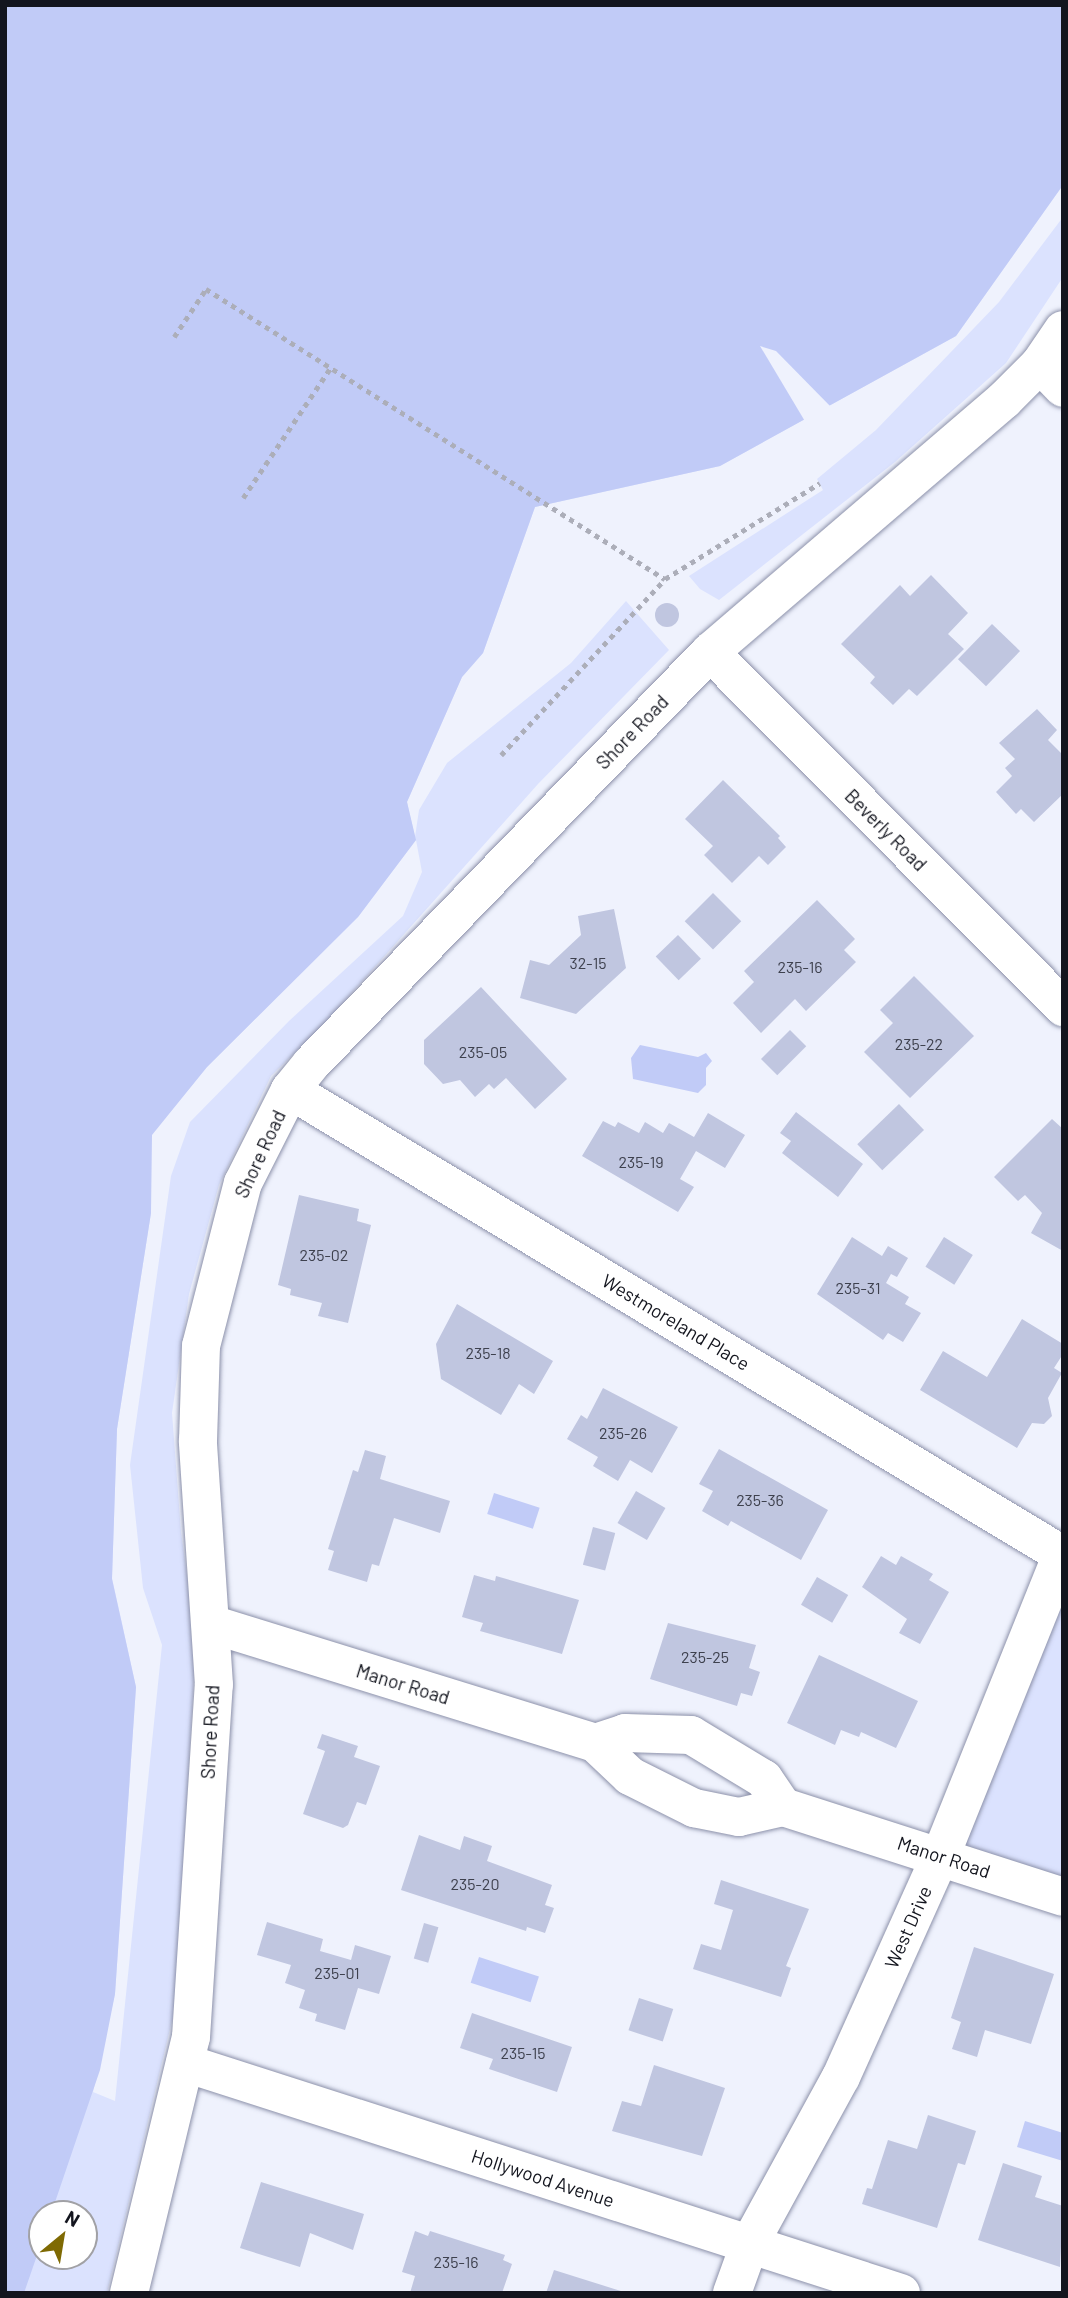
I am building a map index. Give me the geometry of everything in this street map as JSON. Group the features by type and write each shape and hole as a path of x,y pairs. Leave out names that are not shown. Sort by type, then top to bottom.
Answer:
{"street":[{"name":"Shore Road","path":"129,2293 185,2063 214,1685 198,1441 201,1346 243,1183 290,1090 710,652 1051,376 1063,330"},
{"name":"Beverly Road","path":"710,652 1063,1007"},
{"name":"Westmoreland Place","path":"290,1090 1062,1553"},
{"name":"West Drive","path":"732,2293 750,2243 841,2077 941,1855 1062,1553"},
{"name":"Manor Road","path":"211,1624 595,1743 630,1776 694,1808 740,1817 783,1807 941,1855 1063,1897"},
{"path":"595,1743 625,1733 691,1735 764,1779 783,1807"},
{"name":"Hollywood Avenue","path":"185,2063 901,2293"}],"path":[{"path":"174,337 206,289 665,579"},
{"path":"243,498 331,367"},
{"path":"501,755 665,579 820,483"}],"shaded area":[{"path":"5,5 1063,5 1063,185 956,336 720,466 535,507 483,653 462,677 407,802 416,840 358,917 207,1067 152,1135 151,1213 117,1429 112,1579 136,1687 115,1994 100,2070 56,2200 28,2200 28,2270 32,2270 24,2293 5,2293"},
{"path":"1063,185 956,336 720,466 535,507 483,653 462,677 407,802 415,837 419,810 447,763 571,663 626,601 669,650 538,784 323,1025 271,1076 219,1185 189,1294 172,1413 181,1532 196,1640 175,2008 107,2293 5,2293 5,1029 448,508","holes":["416,840 422,872 403,916 289,1021 190,1122 171,1176 130,1465 143,1588 162,1645 115,2101 93,2092 115,1994 136,1687 112,1578 117,1429 151,1213 151,1135 207,1067 358,917"]},
{"path":"1063,217 1063,277 1006,363 895,462 719,600 700,589 689,576 823,490 817,479 876,430 999,302"},
{"path":"640,1045 698,1057 706,1053 712,1061 706,1068 706,1085 698,1093 633,1079 631,1058"},
{"path":"494,1493 540,1508 533,1529 487,1514"},
{"path":"1063,1560 1063,1899 941,1860"},
{"path":"479,1957 539,1976 531,2002 471,1983"},
{"path":"1025,2121 1063,2133 1063,2161 1017,2147"}],"pier":[{"path":"760,346 776,351 832,408 806,423"}],"building":[{"path":"931,575 968,613 948,634 964,649 917,696 909,689 893,705 870,683 875,677 841,644 900,585 910,596"},
{"path":"667,603 676,606 679,615 676,624 667,627 658,624 655,615 658,606"},
{"path":"992,624 1020,651 986,686 958,659"},
{"path":"1037,709 1057,730 1048,740 1063,755 1063,794 1034,822 1021,809 1016,814 996,792 1012,776 1005,768 1015,759 999,743"},
{"path":"723,780 780,836 778,838 786,847 768,865 759,856 732,883 704,855 713,846 685,819"},
{"path":"713,893 741,921 713,950 685,921"},
{"path":"817,900 855,939 844,950 856,962 806,1011 795,999 761,1033 733,1003 754,982 744,971"},
{"path":"614,909 626,968 576,1014 520,998 530,960 549,965 581,935 578,916"},
{"path":"678,935 701,959 679,980 656,957"},
{"path":"914,976 974,1036 910,1098 864,1052 893,1023 880,1010"},
{"path":"481,987 567,1079 535,1109 506,1078 494,1089 489,1084 475,1097 460,1080 443,1084 424,1064 424,1040"},
{"path":"790,1030 806,1046 777,1075 761,1059"},
{"path":"899,1104 924,1130 882,1170 857,1144"},
{"path":"796,1112 863,1164 838,1197 782,1153 791,1141 780,1133"},
{"path":"708,1113 745,1135 725,1168 696,1151 680,1179 694,1187 678,1212 582,1156 603,1121 615,1127 618,1122 639,1133 645,1122 663,1133 669,1123 694,1137"},
{"path":"1052,1119 1063,1129 1063,1251 1031,1233 1042,1213 1025,1195 1018,1201 994,1177"},
{"path":"299,1195 359,1209 357,1221 371,1225 348,1323 318,1316 322,1303 290,1295 291,1289 278,1285"},
{"path":"852,1237 882,1256 888,1246 908,1258 897,1277 891,1274 886,1283 909,1297 905,1304 921,1313 903,1342 888,1333 883,1340 817,1294"},
{"path":"944,1237 973,1255 954,1285 925,1267"},
{"path":"457,1304 553,1361 534,1394 519,1384 501,1415 441,1379 436,1344"},
{"path":"1022,1319 1063,1344 1063,1354 1054,1368 1062,1373 1048,1398 1052,1416 1044,1424 1032,1423 1017,1448 920,1390 943,1351 987,1377"},
{"path":"603,1388 678,1427 652,1473 630,1460 618,1481 593,1466 598,1457 567,1439 581,1415 587,1419"},
{"path":"719,1449 828,1510 801,1560 731,1521 728,1526 702,1511 713,1491 699,1484"},
{"path":"365,1450 386,1456 380,1479 450,1501 440,1533 394,1518 379,1566 372,1564 367,1582 328,1570 334,1551 328,1549 353,1470 358,1472"},
{"path":"636,1491 665,1508 647,1540 618,1523"},
{"path":"593,1527 615,1533 605,1571 583,1565"},
{"path":"881,1556 896,1565 901,1556 933,1574 929,1580 949,1592 920,1644 899,1633 907,1619 862,1587"},
{"path":"474,1575 495,1581 496,1576 579,1600 562,1654 480,1631 483,1623 462,1617"},
{"path":"817,1577 848,1595 832,1623 801,1605"},
{"path":"668,1623 756,1645 749,1668 760,1672 752,1696 741,1693 737,1706 650,1679"},
{"path":"819,1655 918,1701 896,1748 861,1732 859,1737 841,1730 835,1745 787,1723"},
{"path":"322,1734 358,1746 354,1757 380,1766 366,1805 357,1802 348,1825 343,1828 303,1814 325,1751 317,1748"},
{"path":"419,1835 460,1850 464,1836 492,1846 487,1861 552,1885 545,1905 554,1908 545,1933 527,1927 526,1931 401,1890"},
{"path":"721,1880 809,1909 786,1966 791,1968 781,1997 693,1969 701,1944 721,1950 733,1910 714,1904"},
{"path":"267,1922 323,1939 320,1951 351,1960 355,1945 391,1956 379,1994 358,1988 345,2030 315,2021 317,2014 299,2008 305,1990 285,1983 291,1965 257,1955"},
{"path":"424,1923 438,1927 428,1963 414,1959"},
{"path":"974,1947 1054,1974 1031,2044 985,2030 977,2057 952,2049 961,2022 951,2018"},
{"path":"639,1998 673,2009 663,2041 628,2030"},
{"path":"472,2013 572,2047 557,2092 489,2069 493,2059 460,2048"},
{"path":"654,2065 725,2088 702,2156 612,2131 622,2101 641,2106"},
{"path":"928,2115 976,2131 965,2165 958,2163 937,2228 862,2204 867,2188 872,2189 888,2140 917,2149"},
{"path":"1003,2163 1042,2176 1035,2197 1063,2206 1060,2267 978,2240"},
{"path":"261,2182 364,2214 353,2250 310,2233 300,2267 240,2248"},
{"path":"415,2231 428,2236 430,2231 505,2255 503,2260 512,2264 502,2293 410,2293 415,2276 402,2272"},
{"path":"554,2270 624,2292 624,2293 546,2293"}]}
